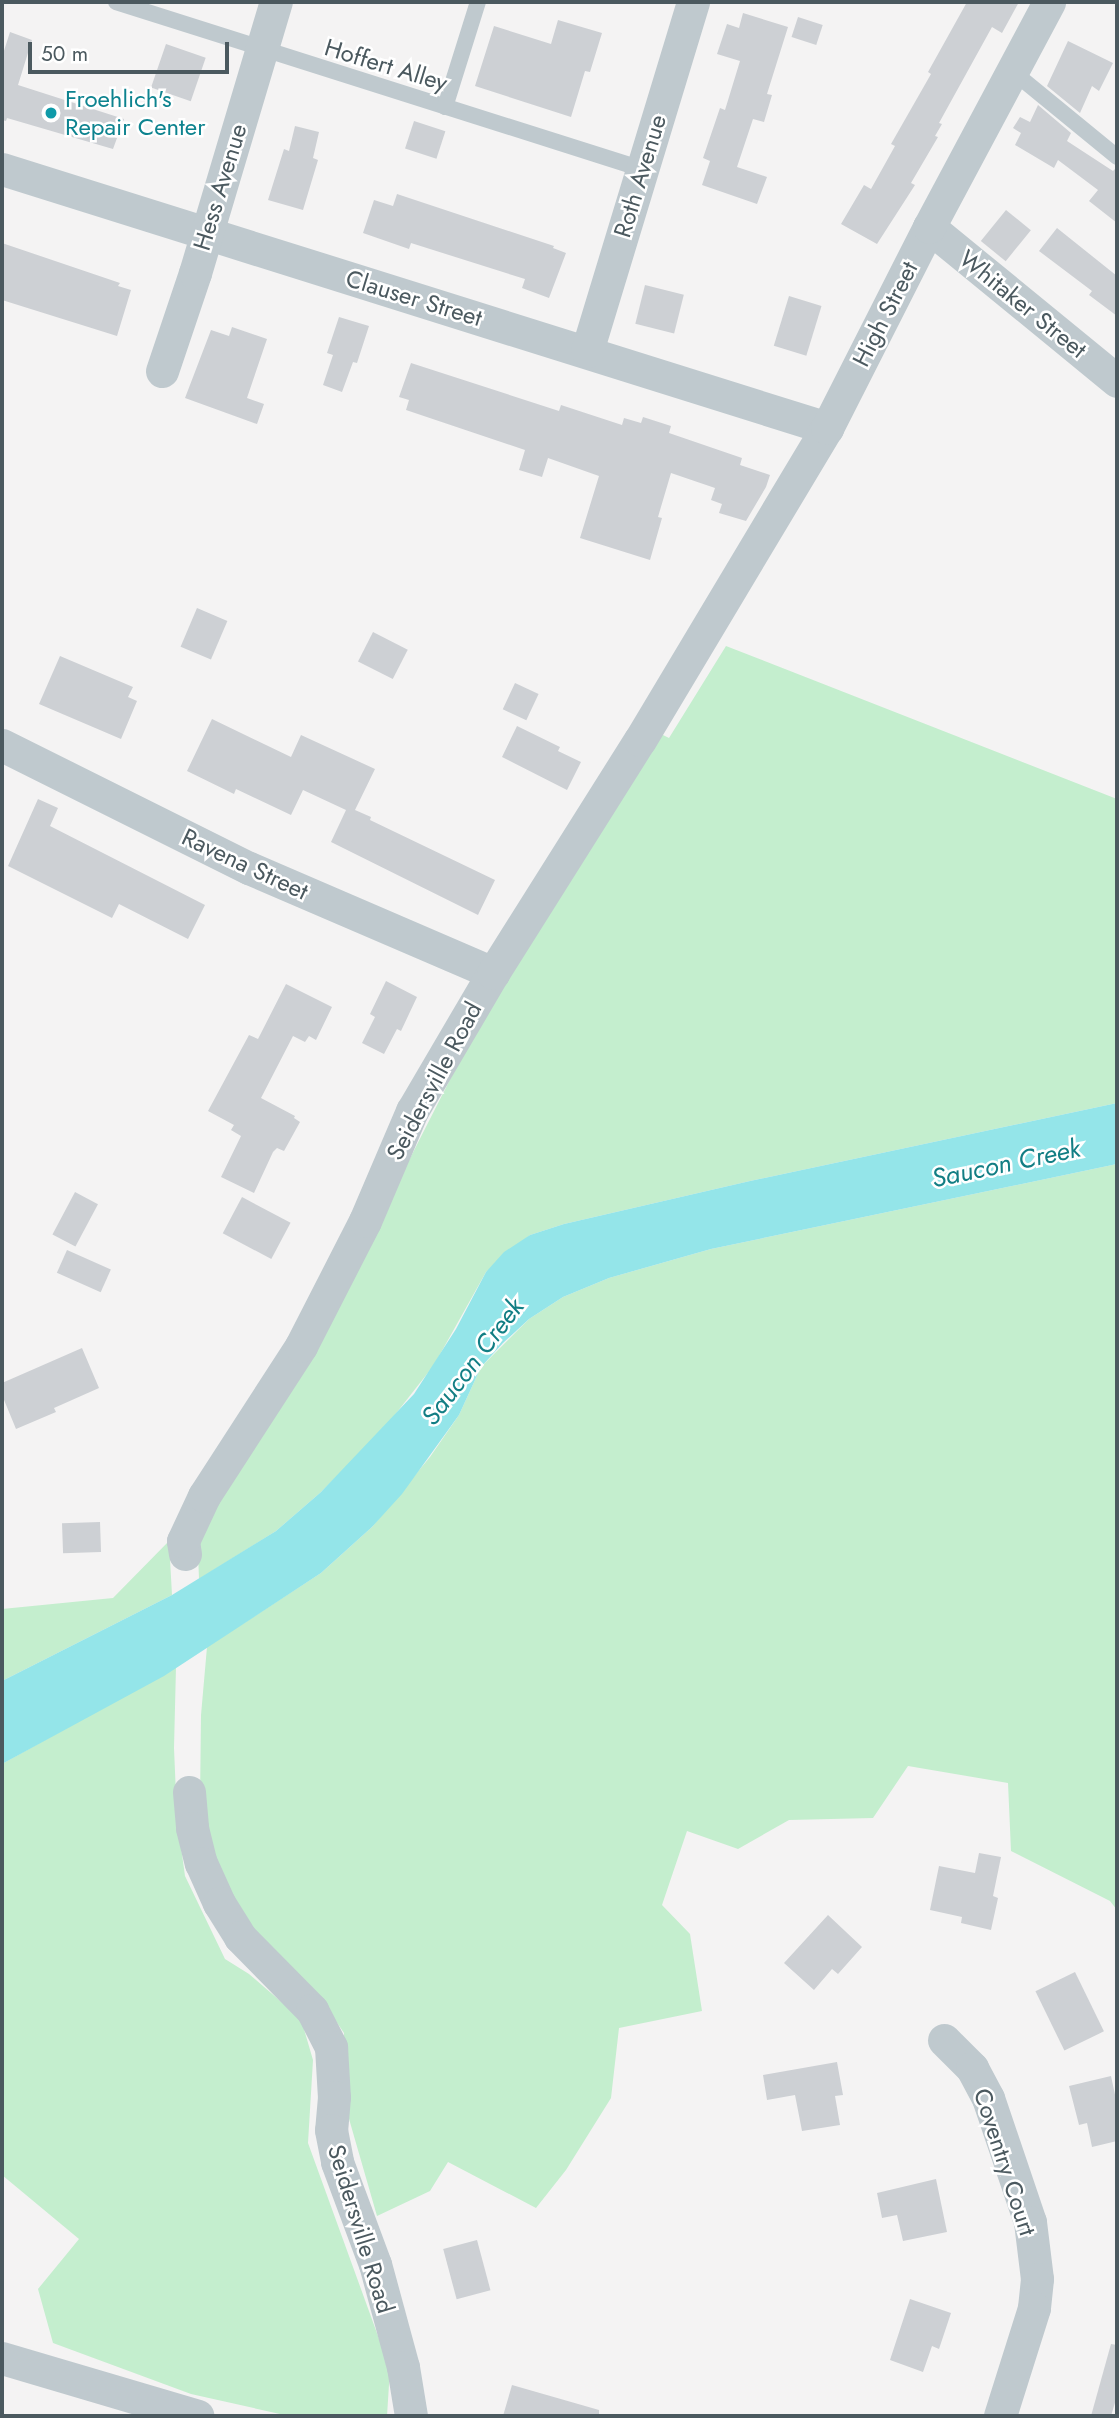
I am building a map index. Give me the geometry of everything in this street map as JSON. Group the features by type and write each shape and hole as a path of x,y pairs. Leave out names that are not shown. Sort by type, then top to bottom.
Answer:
{"street":[{"name":"Hess Avenue","path":"162,371 276,2"},
{"name":"Roth Avenue","path":"587,351 693,2"},
{"name":"High Street","path":"711,621 827,428 929,227 1049,2"},
{"name":"Clauser Street","path":"2,169 827,428"},
{"name":"Whitaker Street","path":"929,227 1117,381"},
{"name":"Seidersville Road","path":"184,1554 183,1541 204,1496 301,1346 365,1221 412,1111 493,973 711,621"},
{"name":"Ravena Street","path":"3,749 248,868 493,973"},
{"name":"Seidersville Road","path":"189,1792 192,1828 201,1863 219,1903 240,1937 312,2010 331,2047 334,2097 331,2130 337,2162 375,2264 403,2367 411,2416"},
{"name":"Coventry Court","path":"944,2039 972,2068 988,2098 1031,2233 1037,2279 1034,2308 1000,2416"},
{"path":"2,2358 198,2416"}],"lane":[{"name":"Hoffert Alley","path":"116,2 642,169"},
{"path":"445,107 478,2"},
{"path":"1012,71 1117,158"}],"green space":[{"path":"726,646 1117,799 1117,1103 750,1181 564,1224 530,1235 486,1272 434,1365 383,1430 321,1492 276,1531 199,1579 198,1553 203,1523 313,1349 489,1003 661,734 669,738"},
{"path":"1117,1164 1117,1910 1110,1901 1011,1851 1008,1783 908,1766 873,1818 789,1820 738,1849 687,1831 662,1905 690,1934 702,2011 619,2028 611,2098 566,2170 536,2208 448,2162 430,2191 377,2216 343,2098 344,2033 321,1999 240,1918 212,1856 200,1803 201,1715 207,1647 321,1573 372,1527 430,1457 459,1415 481,1367 529,1319 563,1297 609,1278 711,1249"},
{"path":"169,1541 172,1595 2,1681 2,1609 113,1598"},
{"path":"176,1667 174,1748 177,1818 185,1876 225,1959 249,1974 301,2019 313,2060 308,2143 390,2369 387,2416 289,2416 191,2394 53,2343 38,2289 79,2239 2,2175 2,1764"}],"water":[{"name":"Saucon Creek","path":"1117,1103 1117,1164 711,1249 609,1278 563,1297 529,1319 481,1367 459,1415 402,1494 372,1527 321,1573 164,1676 2,1764 2,1681 172,1595 276,1531 321,1492 414,1394 456,1329 486,1272 504,1252 530,1235 564,1224 750,1181"}],"building":[{"path":"967,2 1019,2 1002,33 992,27 939,123 942,124 935,136 938,137 911,183 915,185 877,244 841,224 864,185 871,189 895,146 891,144 931,74 928,72"},
{"path":"743,13 788,27 767,94 772,95 764,122 753,119 737,167 767,177 757,204 702,185 710,161 703,158 720,108 725,110 740,61 717,54 727,24 739,28"},
{"path":"798,17 823,25 816,45 792,37"},
{"path":"558,20 602,33 590,72 585,71 571,117 475,86 494,26 551,44"},
{"path":"10,32 32,40 18,85 124,119 113,149 7,118 6,121 2,120 2,57"},
{"path":"1068,41 1113,63 1099,91 1092,86 1080,113 1047,86"},
{"path":"166,44 206,58 191,101 151,87"},
{"path":"1038,105 1071,133 1067,141 1113,171 1117,167 1117,223 1089,201 1098,190 1058,160 1054,168 1015,145 1021,133 1013,128 1020,117 1030,122"},
{"path":"414,121 445,131 436,159 405,149"},
{"path":"295,126 319,132 313,158 318,160 303,210 268,200 284,149 289,151"},
{"path":"397,194 554,246 553,248 566,253 549,298 522,288 525,279 411,243 409,249 363,233 374,200 393,206"},
{"path":"1006,210 1031,230 1006,261 981,241"},
{"path":"1057,228 1117,276 1117,316 1089,295 1092,291 1039,251"},
{"path":"2,243 120,283 118,286 131,290 117,336 2,300"},
{"path":"645,285 684,295 674,333 635,324"},
{"path":"789,296 822,306 806,356 774,346"},
{"path":"339,317 369,326 357,363 353,362 342,392 323,385 333,355 327,353"},
{"path":"232,327 267,339 247,398 264,404 257,424 185,398 211,330 229,336"},
{"path":"411,363 559,411 561,405 622,425 624,418 641,423 643,417 671,426 669,433 742,458 740,465 770,475 746,521 719,513 722,504 711,500 715,488 671,473 658,517 662,518 650,560 580,538 599,476 548,458 542,477 519,470 525,450 406,410 409,400 399,397"},
{"path":"197,608 227,621 211,660 181,647"},
{"path":"373,632 408,650 393,679 358,661"},
{"path":"60,656 133,687 128,697 137,701 121,739 39,704"},
{"path":"515,683 539,694 526,720 503,709"},
{"path":"212,719 291,757 301,735 375,769 355,810 371,817 370,820 495,880 478,915 331,842 346,810 303,790 291,815 236,789 234,794 187,771"},
{"path":"517,726 560,747 558,751 581,762 567,790 502,757"},
{"path":"38,799 58,808 50,826 205,905 188,939 119,904 112,918 8,866"},
{"path":"386,981 417,997 401,1031 397,1029 384,1054 362,1043 375,1017 370,1014"},
{"path":"286,984 332,1007 316,1040 309,1036 305,1042 293,1036 261,1098 295,1116 300,1122 284,1151 277,1148 273,1152 254,1193 221,1177 241,1136 231,1130 234,1125 208,1111 249,1035 258,1039"},
{"path":"75,1192 98,1204 75,1247 52,1234"},
{"path":"242,1197 291,1223 271,1259 223,1233"},
{"path":"67,1250 111,1270 101,1292 57,1273"},
{"path":"82,1348 99,1388 54,1408 56,1412 16,1429 2,1395 2,1383"},
{"path":"100,1522 101,1552 63,1553 62,1523"},
{"path":"979,1853 1001,1857 993,1896 998,1898 991,1930 961,1923 962,1917 930,1910 939,1866 975,1873"},
{"path":"828,1915 862,1947 838,1974 832,1969 814,1990 784,1963"},
{"path":"1075,1972 1104,2031 1064,2051 1035,1991"},
{"path":"837,2062 843,2095 835,2096 840,2125 802,2131 795,2095 767,2100 763,2075"},
{"path":"1111,2076 1117,2104 1117,2141 1092,2147 1087,2123 1079,2125 1069,2086"},
{"path":"936,2179 947,2232 903,2241 897,2215 882,2218 877,2193"},
{"path":"477,2240 490,2290 457,2299 443,2249"},
{"path":"910,2299 951,2313 939,2349 932,2346 923,2372 890,2360"},
{"path":"1111,2344 1117,2345 1117,2396 1111,2416 1091,2416"},
{"path":"512,2385 599,2410 599,2416 503,2416"}],"place":[{"name":"Froehlich's Repair Center","path":"51,113"}]}
